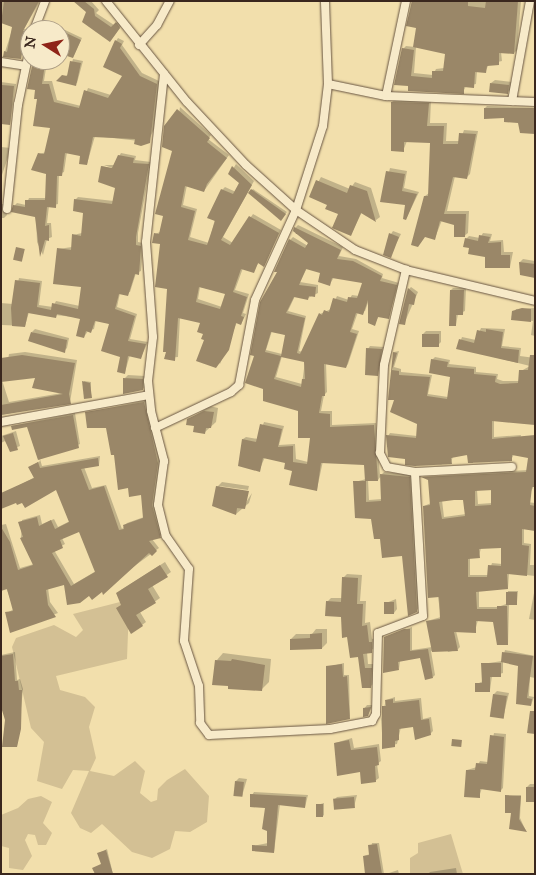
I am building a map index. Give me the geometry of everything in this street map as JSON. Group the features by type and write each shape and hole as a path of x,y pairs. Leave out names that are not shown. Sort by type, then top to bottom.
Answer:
{"street":[{"path":"38,20 45,1"},
{"path":"106,1 139,45 246,165 296,210 355,250 406,270 535,300"},
{"path":"139,45 157,25 170,1"},
{"path":"155,428 231,392 239,385 255,300 296,210 315,158 328,84 325,1"},
{"path":"386,96 406,1"},
{"path":"512,100 530,1"},
{"path":"1,62 20,65"},
{"path":"7,209 8,178 25,70"},
{"path":"164,74 146,242 153,338 148,364 149,395 155,428 165,464 158,505 166,536 188,569 184,641 198,686 200,723 208,735 330,729 372,721 376,714 378,633 423,616 415,472"},
{"path":"328,84 386,96 535,102"},
{"path":"406,270 384,365 380,453 387,467 415,472 512,467"},
{"path":"1,422 149,395"}],"shaded area":[{"path":"120,602 129,607 127,659 56,676 60,690 85,697 95,707 89,727 96,758 90,771 114,776 135,761 145,771 140,793 151,802 157,800 158,789 167,780 185,769 209,796 207,822 190,832 175,831 170,849 152,858 132,852 102,824 91,833 80,828 71,813 89,771 73,770 62,789 37,781 44,742 31,728 12,647 16,638 54,625 76,637 83,630 73,614"},
{"path":"41,796 52,802 43,823 52,833 46,845 38,845 35,835 28,834 25,840 32,856 23,870 9,868 9,848 1,846 1,815 18,808 28,799"},
{"path":"451,834 463,874 410,874 410,858 418,853 418,843"}],"building":[{"path":"4,1 39,1 29,20 20,20 20,59 3,57 4,51 7,52 12,27 1,23"},
{"path":"73,1 84,1 94,9 95,16 111,27 116,22 120,28 110,42 82,22 86,12"},
{"path":"412,1 468,1 468,6 485,8 486,1 518,1 514,54 499,53 499,65 487,66 486,73 475,72 474,88 464,87 464,94 408,91 408,86 394,85 402,48 414,50 411,76 432,78 432,71 443,71 445,54 413,47 416,28 406,26"},
{"path":"70,35 81,40 73,58 70,57"},
{"path":"115,40 122,44 120,48 140,76 157,84 150,143 141,146 134,144 135,139 93,137 87,165 79,164 80,156 65,153 62,176 57,176 56,208 47,207 45,226 49,225 49,241 45,240 40,257 35,217 11,212 13,205 25,207 25,200 45,200 46,174 31,170 38,153 44,154 50,128 33,126 37,99 34,99 35,90 27,89 31,70 44,70 42,84 49,84 54,102 79,108 84,90 108,98 122,76 103,67"},
{"path":"70,61 81,63 76,86 56,81 62,75 67,76 68,70 70,70"},
{"path":"490,83 509,85 508,94 489,92"},
{"path":"2,85 14,86 10,125 1,124"},
{"path":"391,102 429,103 427,126 444,126 443,144 458,144 459,133 476,134 467,179 453,177 444,214 466,214 465,237 454,237 454,225 440,221 435,240 425,237 418,247 411,245 424,196 428,196 430,143 404,142 404,152 391,151"},
{"path":"484,108 535,108 535,134 520,133 518,123 504,122 504,118 484,119"},
{"path":"177,109 210,138 207,142 227,158 207,184 204,192 185,186 181,207 195,211 188,240 207,245 215,221 207,218 221,189 233,194 239,183 228,174 232,166 252,185 221,240 230,245 249,216 279,233 264,267 258,263 254,273 241,269 233,292 247,297 241,316 244,317 241,325 236,323 229,350 216,368 196,361 204,340 201,339 203,334 197,332 200,323 178,318 175,361 164,359 166,352 163,352 167,289 155,287 160,244 152,243 154,233 159,234 163,216 155,214 172,151 162,147 164,126","holes":["199,287 225,294 220,309 196,302"]},
{"path":"118,155 134,158 133,163 149,164 136,237 136,245 141,246 139,275 135,274 128,296 119,294 115,309 135,316 128,341 146,344 141,359 128,356 125,374 117,372 120,357 101,351 109,324 95,321 91,333 86,331 84,338 76,336 80,319 57,314 56,318 28,313 25,327 12,326 11,308 15,280 40,283 37,307 51,310 52,303 78,309 81,287 53,284 57,248 71,250 72,234 81,236 83,213 73,211 74,199 112,204 115,188 98,182 101,166 112,168"},
{"path":"386,171 405,174 402,191 417,194 406,220 403,219 405,205 380,202"},
{"path":"316,180 347,193 350,185 367,191 376,222 361,213 351,236 332,228 338,214 325,209 327,205 309,197"},
{"path":"251,189 286,214 281,221 248,193"},
{"path":"294,227 341,250 337,259 353,261 382,276 380,281 397,285 389,319 378,317 375,326 368,323 368,300 363,315 356,313 350,332 357,334 346,368 324,364 325,396 322,396 319,413 330,414 330,427 374,425 378,481 366,481 366,502 381,501 380,474 410,477 417,612 408,616 402,556 382,558 380,539 374,539 371,519 355,518 353,481 365,481 364,465 321,463 317,491 289,485 292,471 284,469 285,463 263,458 260,472 238,466 242,439 256,442 260,424 282,429 278,447 293,446 293,462 307,464 310,438 298,438 298,411 263,401 263,389 245,383 254,356 250,355 260,302 277,272 274,272 289,239 305,248 308,243 293,231","holes":["306,269 320,273 318,282 330,286 332,278 362,283 357,298 348,297 347,302 333,298 329,312 324,310 322,315 319,313 300,354 297,353 305,318 286,313 294,297 308,300 309,296 315,297 316,287 299,285","271,332 285,335 281,356 265,352","281,357 304,362 305,379 302,379 301,387 274,379"]},
{"path":"389,233 399,237 391,258 383,255"},
{"path":"479,235 490,237 488,243 501,242 501,255 510,255 510,268 485,268 485,257 468,254 469,248 463,247 465,238 478,241"},
{"path":"16,247 25,249 22,262 13,260"},
{"path":"519,262 535,264 535,278 520,275"},
{"path":"408,288 416,295 414,305 409,304 405,325 399,324"},
{"path":"450,290 464,290 463,315 456,315 456,326 449,326"},
{"path":"522,308 531,309 531,322 511,320 512,311"},
{"path":"486,329 503,332 501,348 519,350 518,363 456,349 459,339 474,343 477,330 486,332"},
{"path":"31,332 67,340 65,353 28,341"},
{"path":"422,334 439,334 439,347 422,347"},
{"path":"366,348 382,349 378,376 365,375"},
{"path":"393,352 397,353 392,370 399,371 399,375 430,377 427,396 447,399 450,377 429,373 431,359 448,362 447,367 474,369 474,374 496,376 495,382 500,384 518,383 519,370 528,370 530,355 535,355 535,425 492,421 492,439 535,435 535,487 532,487 530,505 535,506 535,531 522,529 522,545 529,546 527,576 507,574 508,589 476,592 477,609 497,609 497,606 507,606 508,645 497,645 493,622 476,621 476,633 454,632 458,651 432,652 426,621 440,619 439,597 428,598 423,506 430,505 428,480 421,477 526,472 528,458 512,455 512,461 468,463 467,455 451,458 452,464 405,465 405,459 388,457 386,435 416,438 417,424 390,412 394,400 388,400","holes":["491,490 491,505 475,506 475,491","463,500 465,516 442,519 439,502","501,548 501,566 488,565 487,577 468,577 468,559 480,558 479,549"]},
{"path":"22,355 75,363 69,394 71,404 1,415 1,405 63,394 32,388 35,378 1,382 1,358"},
{"path":"123,378 143,379 143,390 123,394"},
{"path":"82,381 90,383 92,398 84,399"},
{"path":"144,402 158,463 152,505 161,538 149,541 157,551 152,556 149,553 103,595 102,592 92,600 89,596 80,603 67,605 64,585 46,590 48,605 56,617 10,633 5,612 13,611 7,589 1,591 1,527 10,542 18,570 33,565 20,538 23,537 18,522 37,517 39,526 51,520 55,529 69,522 56,490 25,508 22,503 17,505 16,503 1,509 1,493 34,478 28,467 38,462 40,468 98,458 99,466 81,469 89,490 104,486 119,530 124,529 123,525 143,518 141,495 129,497 128,488 118,490 114,455 111,455 106,428 87,428 85,412","holes":["79,532 95,572 71,586 52,553 63,548 60,540"]},
{"path":"204,411 214,412 211,428 206,428 205,434 193,432 194,426 186,425 187,419"},
{"path":"73,415 79,448 38,460 27,427 12,430 11,426"},
{"path":"13,433 18,450 10,452 3,436"},
{"path":"216,486 249,491 245,509 237,508 236,515 212,506"},
{"path":"160,565 168,577 148,589 156,603 136,615 143,626 131,634 116,608 121,605 116,593"},
{"path":"342,577 358,578 357,604 363,604 362,626 367,625 369,642 372,642 372,653 363,654 365,668 372,668 371,688 362,688 358,657 350,658 347,637 342,638 341,617 325,616 326,601 341,602"},
{"path":"506,592 517,592 517,605 506,605"},
{"path":"384,602 394,602 394,614 384,614"},
{"path":"404,629 410,629 410,651 428,649 433,678 425,680 420,658 398,662 399,670 383,673 384,637"},
{"path":"322,633 322,649 290,650 290,639 310,638 310,634"},
{"path":"502,652 533,656 527,698 532,699 531,706 516,704 518,666 501,662"},
{"path":"13,654 15,681 18,681 19,690 22,690 21,729 17,747 2,747 5,720 1,707 1,656"},
{"path":"232,659 265,665 262,691 228,689 228,686 212,685 215,660 231,661"},
{"path":"481,663 501,663 501,677 490,677 490,692 475,692 475,683 482,683"},
{"path":"342,664 343,677 347,676 350,719 326,724 326,666"},
{"path":"493,694 507,696 504,719 490,717"},
{"path":"393,699 393,703 419,700 421,720 429,719 431,735 415,740 413,727 399,729 399,740 395,741 395,747 382,749 382,706 386,706 385,700"},
{"path":"371,707 368,716 363,717 363,708"},
{"path":"530,711 535,711 535,734 527,733"},
{"path":"490,735 504,737 501,792 480,789 480,798 464,797 466,770 475,770 476,763 487,764"},
{"path":"452,739 462,740 461,747 451,746"},
{"path":"349,740 351,750 377,747 379,765 375,766 376,782 361,784 360,772 337,776 334,743"},
{"path":"235,781 244,782 242,797 233,796"},
{"path":"526,787 534,787 534,802 526,802"},
{"path":"250,794 306,797 305,808 278,805 274,853 252,851 252,845 267,846 267,831 262,829 265,808 250,807"},
{"path":"505,795 521,796 519,819 527,832 509,829 511,813 505,813"},
{"path":"354,797 355,808 334,810 333,799"},
{"path":"316,804 323,804 323,817 316,817"},
{"path":"377,844 382,874 365,874 363,856 369,855 368,845"},
{"path":"106,850 113,874 95,874 92,868 101,864 97,853"}]}
